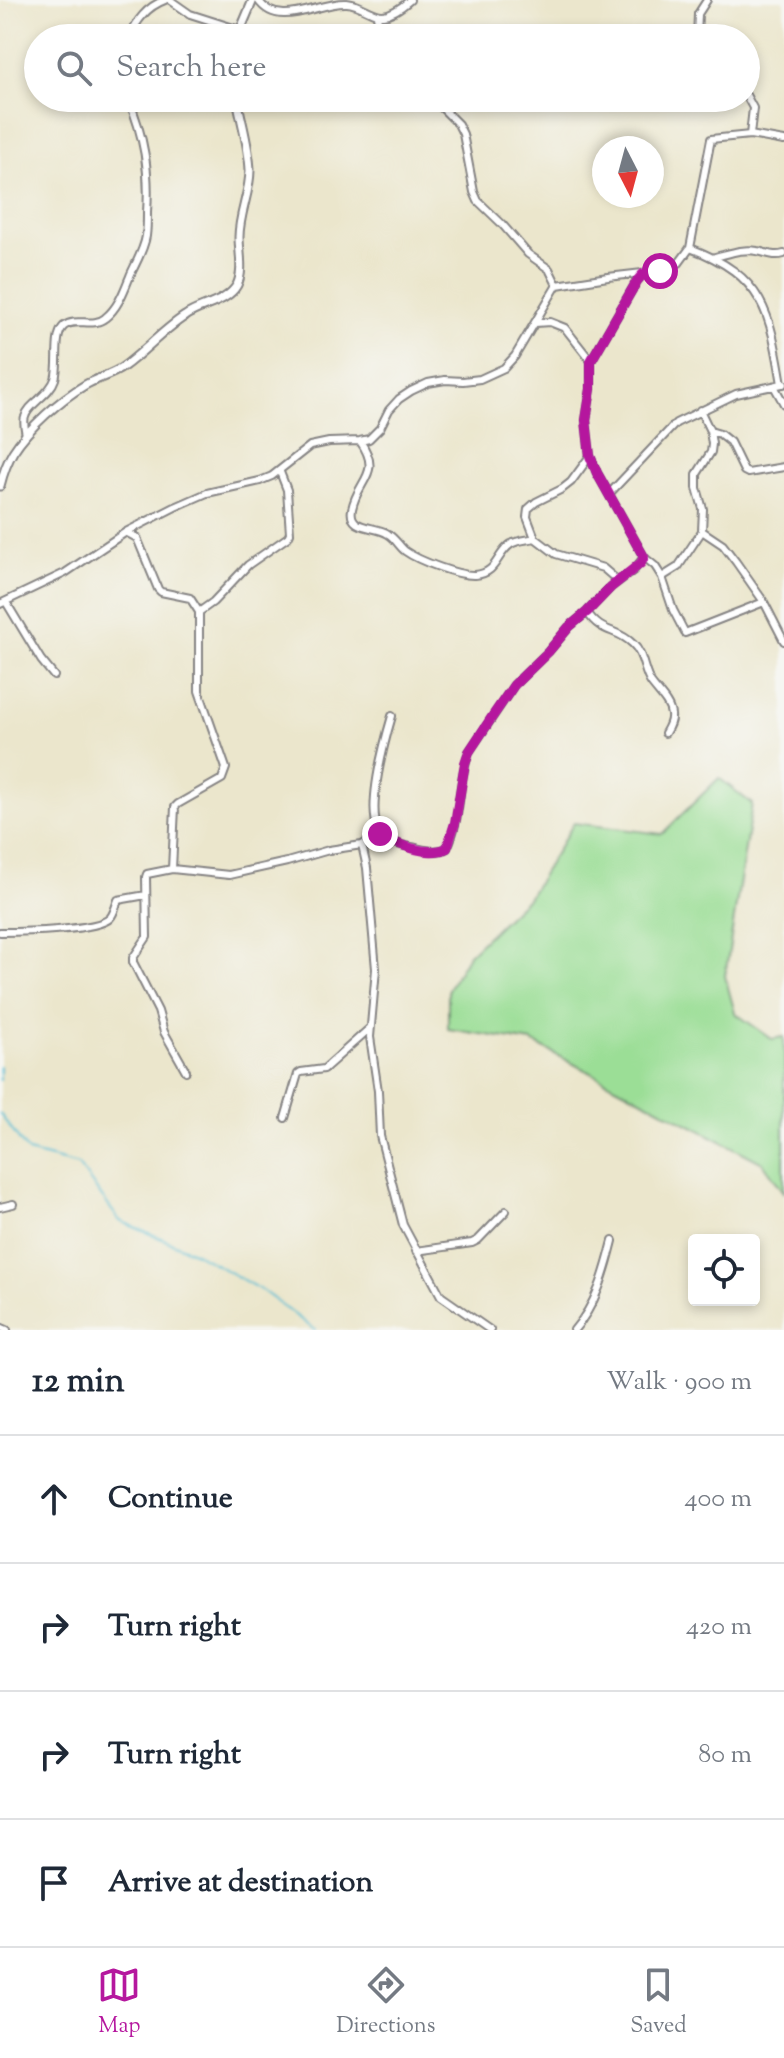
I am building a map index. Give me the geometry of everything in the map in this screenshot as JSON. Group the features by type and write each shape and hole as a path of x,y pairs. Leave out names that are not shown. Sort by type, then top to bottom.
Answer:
{"street":[{"path":"137,24 144,12 156,3 168,0 214,24"},
{"path":"244,24 256,0 270,12 281,14 339,3 358,5 377,16 398,10 410,0"},
{"path":"698,24 698,14 707,0"},
{"path":"377,16 378,24"},
{"path":"26,435 26,412 54,384 58,337 62,328 71,323 100,322 108,316 121,297 146,237 147,158 134,112"},
{"path":"0,486 13,452 26,435 65,400 85,385 120,369 183,317 224,298 238,283 241,272 240,223 250,170 240,112"},
{"path":"446,112 463,134 478,201 528,254 549,269 557,285"},
{"path":"750,135 753,112"},
{"path":"557,285 660,271 679,263 690,248 710,141 750,135 784,141"},
{"path":"690,248 715,257 739,273 758,296 771,326 784,404"},
{"path":"715,257 755,250 770,255 784,254"},
{"path":"643,274 591,361 586,420 590,456 644,557 662,577 670,603 685,633 764,602"},
{"path":"54,676 3,603 65,573 126,532 175,507 207,493 260,481 280,472 310,446 360,441 375,435 389,410 411,391 437,382 480,379 504,368 515,356 557,285"},
{"path":"535,323 550,322 565,328 591,361"},
{"path":"609,494 676,423 736,394 780,385"},
{"path":"662,577 678,567 702,531 703,509 696,481 711,452 710,431 700,410"},
{"path":"710,431 726,437 748,473 784,467"},
{"path":"360,441 368,454 370,467 352,509 353,519 358,525 389,534 408,553 449,570 475,575 492,569 513,543 535,538"},
{"path":"590,456 571,482 536,502 528,509 527,517 535,538 556,554 603,568 618,581"},
{"path":"199,612 213,602 248,565 288,537 287,490 280,472"},
{"path":"702,531 723,545 764,602 784,641"},
{"path":"126,532 137,538 158,589 190,598 199,612 199,691 226,768 222,779 175,807 172,869"},
{"path":"392,716 381,751 376,787 376,824 380,834 391,842 441,851 447,848 455,823 469,752 514,685 569,627 634,570 644,557"},
{"path":"587,612 598,626 622,636 634,644 641,654 652,684 670,711 671,720 665,733"},
{"path":"186,1071 164,1032 158,1011 133,962 147,937 147,874 172,869 229,875 362,845 380,834"},
{"path":"362,845 376,969 370,1028 380,1136 403,1225 441,1296 490,1330"},
{"path":"0,932 29,932 95,924 110,918 118,900 146,895"},
{"path":"285,1118 298,1074 324,1069 370,1028"},
{"path":"0,1207 13,1204"},
{"path":"416,1251 472,1243 506,1211"},
{"path":"574,1330 593,1303 613,1241"},
{"path":"0,1327 7,1330"}],"green space":[{"path":"719,778 752,804 725,976 735,1013 772,1039 784,1037 784,1192 763,1163 532,1042 448,1029 448,989 468,955 529,896 574,823 662,834"}],"waterway":[{"path":"0,1067 0,1080"},
{"path":"0,1114 28,1152 78,1165 120,1221 196,1253 264,1292 315,1330"}],"route":[{"path":"380,834 403,846 431,851 447,848 461,797 465,763 492,717 514,685 569,627 634,570 644,557 597,473 590,456 586,420 591,361 637,281 643,274 660,271"}]}
